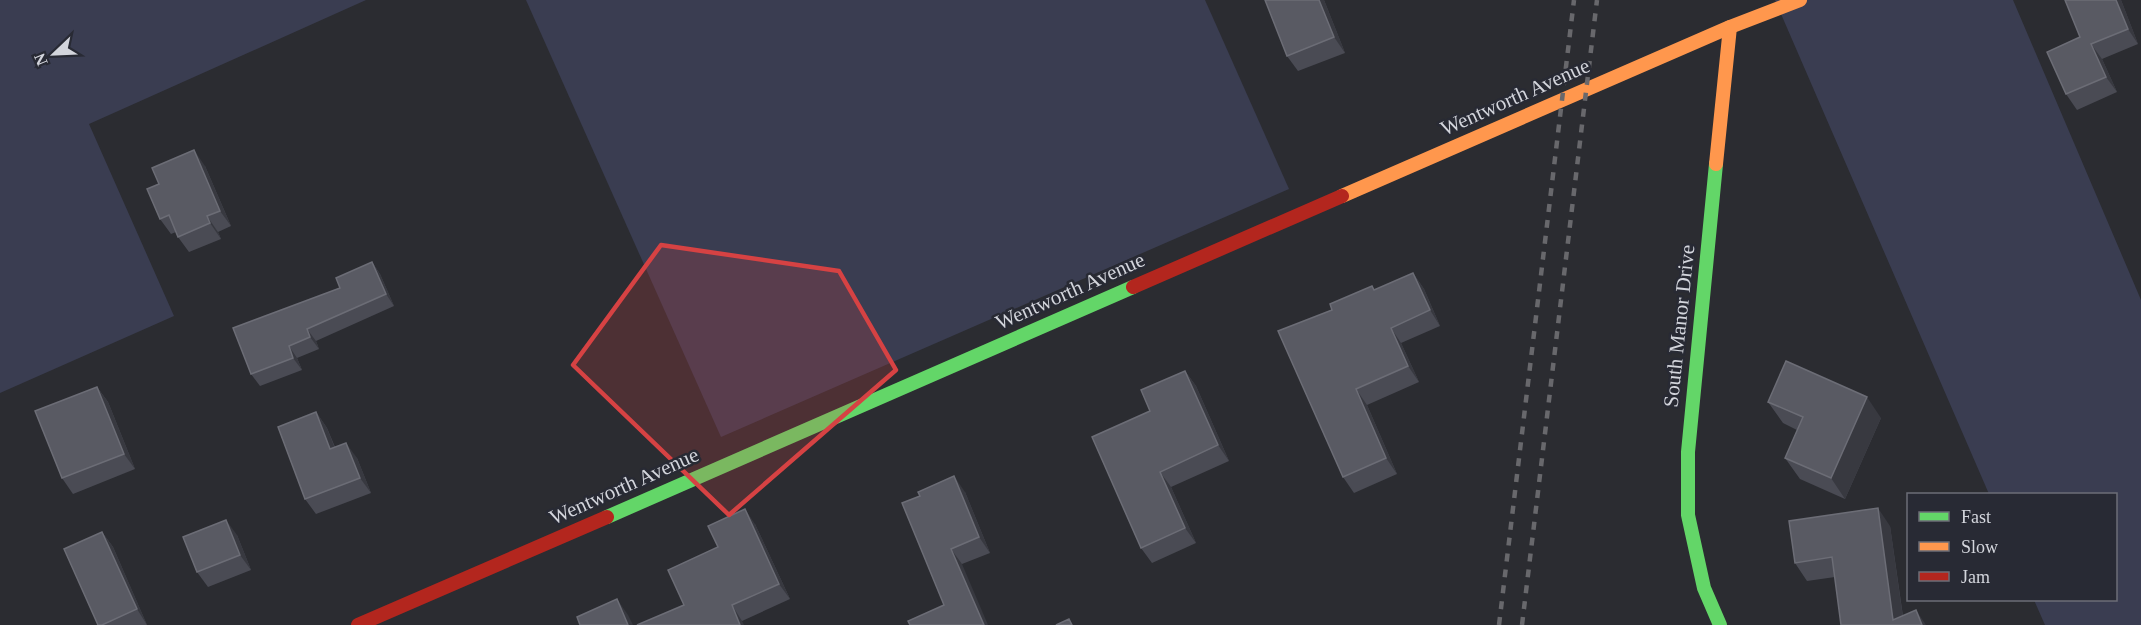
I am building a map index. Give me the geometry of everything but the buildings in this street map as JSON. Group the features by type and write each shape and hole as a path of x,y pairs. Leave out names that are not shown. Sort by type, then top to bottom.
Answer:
{"street":[{"name":"Wentworth Avenue","path":"358,625 1730,27 1800,0"},
{"name":"South Manor Drive","path":"1720,625 1704,588 1688,515 1688,452 1730,27"}],"highlighted area":[{"path":"661,245 839,271 896,370 729,515 573,365"}],"shaded area":[{"path":"0,0 366,0 89,124 174,316 0,393"},
{"path":"526,0 1205,0 1289,189 721,437"},
{"path":"1775,0 2013,0 2141,300 2141,625 2045,625 2034,601 2117,601 2117,493 1989,493"}],"railway":[{"path":"1499,625 1574,0"},
{"path":"1522,625 1597,0"}],"traffic: fast":[{"path":"1716,164 1688,452 1688,515 1704,588 1720,625"},
{"path":"607,517 1133,287"}],"traffic: slow":[{"path":"1342,196 1730,27 1800,0"},
{"path":"1716,164 1730,27"}],"traffic: jam":[{"path":"1133,287 1342,196"},
{"path":"358,625 607,517"}]}
